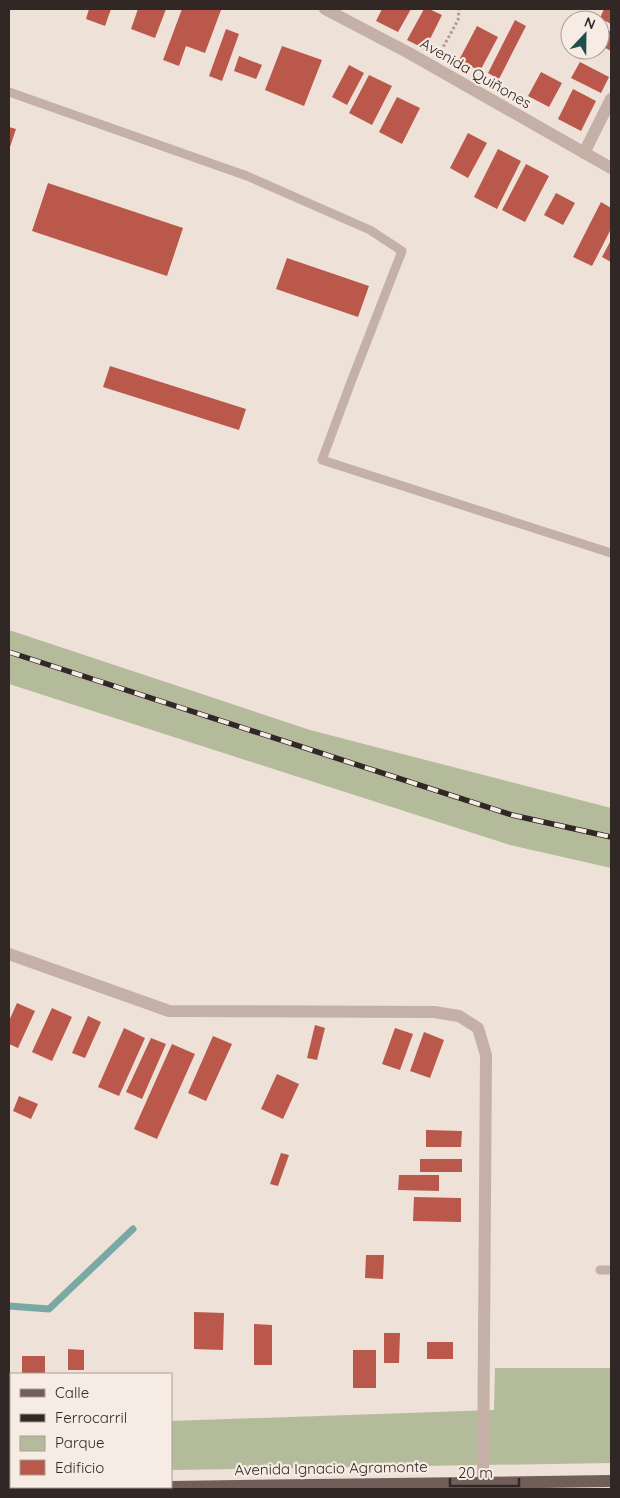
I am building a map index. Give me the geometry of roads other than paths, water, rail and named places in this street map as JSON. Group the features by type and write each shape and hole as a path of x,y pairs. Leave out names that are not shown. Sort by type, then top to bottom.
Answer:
{"main road":[{"name":"Avenida Ignacio Agramonte","path":"172,1487 483,1482 516,1486 611,1481"},
{"path":"9,1489 84,1488"}],"street":[{"name":"Avenida Quiñones","path":"324,9 433,67 611,168"},
{"path":"584,154 611,99"},
{"path":"9,954 170,1011 434,1012 460,1016 478,1028 486,1055 483,1482"}],"lane":[{"path":"9,92 247,176 370,230 402,251 350,382 322,460 611,553"},
{"path":"600,1270 611,1270"}],"waterway":[{"path":"9,1306 49,1309 133,1229"}],"railway":[{"path":"9,652 512,815 611,837"}]}
